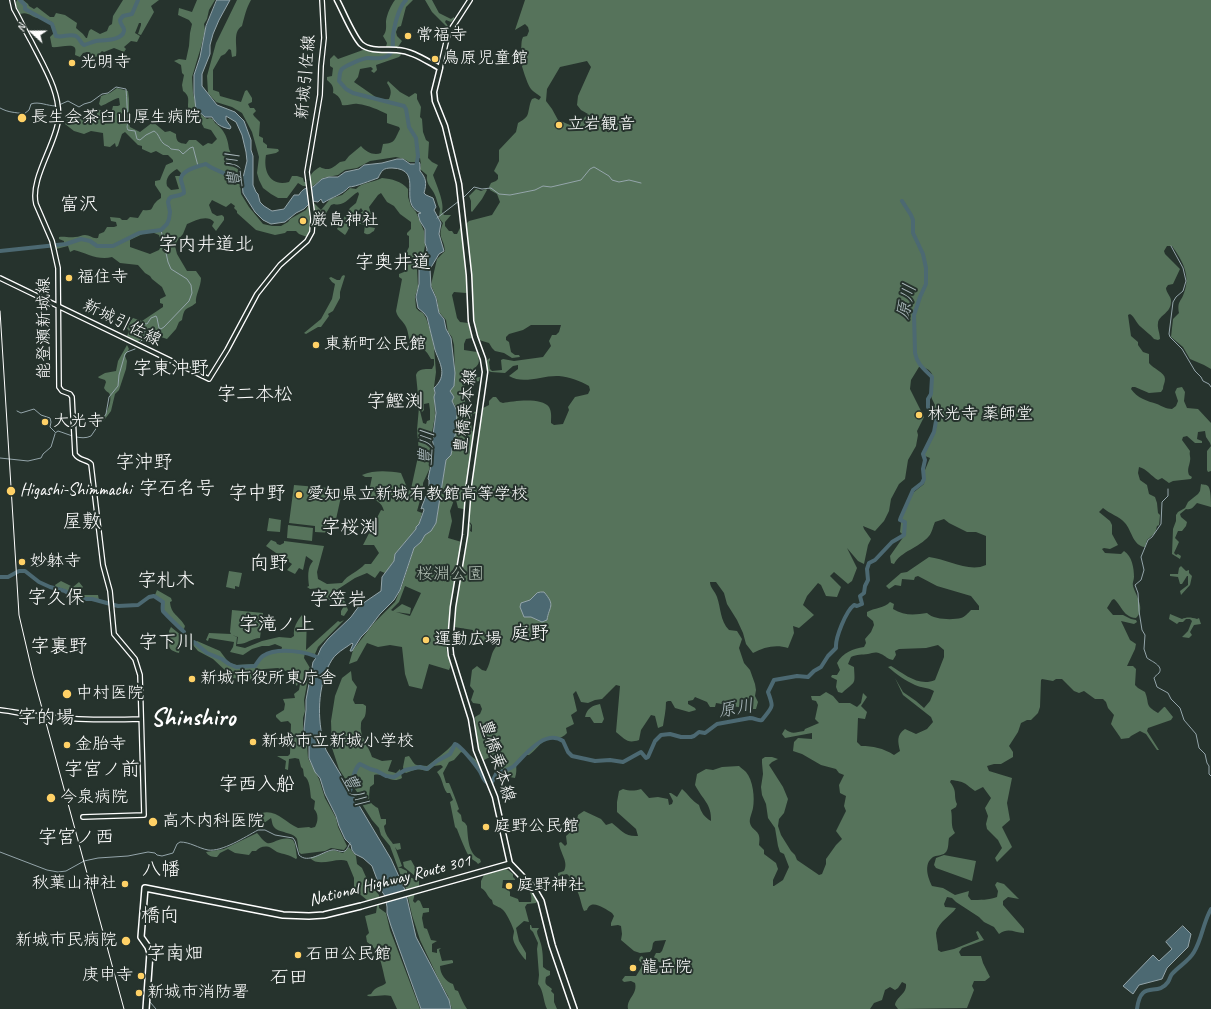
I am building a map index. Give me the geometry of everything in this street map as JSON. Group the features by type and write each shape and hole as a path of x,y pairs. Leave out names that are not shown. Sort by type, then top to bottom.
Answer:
{"highway":[{"name":"National Highway Route 301","path":"146,1009 150,953 141,937 145,888 288,916 324,915 510,864"},
{"path":"510,864 534,889 541,901 552,945 574,1009"}],"main road":[{"name":"新城引佐線","path":"0,278 209,379 227,350 257,294 280,265 307,241 312,232 313,219 307,179 308,162 320,95 324,38 322,0"},
{"path":"337,0 357,38 368,48 399,50 416,54 440,68 448,34 470,0"},
{"name":"能登瀬新城線","path":"12,1 14,9 50,80 58,107 57,126 39,177 35,199 52,241 58,268 58,384 60,389 71,395 76,456 91,464 103,565 112,607 114,634 132,656 138,668 140,680 144,815 83,817"},
{"name":"豊橋乗本線","path":"440,68 434,92 435,101 445,126 459,184 470,275 471,321 486,372 469,484 464,535 453,607 450,645 451,655 470,719 476,750 495,797 510,864"},
{"path":"0,710 94,720 141,719"}],"green space":[{"path":"17,0 23,0 34,9 37,7 50,17 54,17 56,13 65,15 77,23 76,28 87,38 91,29 100,34 107,31 109,26 112,24 113,16 123,0 159,0 151,6 154,12 141,35 138,34 141,25 141,23 139,23 135,33 140,36 137,42 131,41 124,47 126,49 124,52 114,48 104,52 102,51 96,57 87,52 83,53 80,57 75,55 74,47 52,47 50,37 55,32 55,28 52,22 23,13 20,14 16,6"},
{"path":"197,0 215,0 209,10 204,24 205,30 192,77 196,111 207,119 213,119 222,129 229,149 239,169 238,176 234,177 240,182 241,194 249,207 263,224 281,226 306,210 309,205 314,203 321,210 330,199 342,195 350,188 356,189 361,185 382,178 396,181 408,189 408,197 411,206 416,212 424,231 425,246 417,269 418,287 415,297 416,308 423,313 426,318 431,333 436,372 434,387 435,416 431,438 431,462 423,483 423,490 417,511 422,513 416,529 395,554 394,561 385,573 380,571 375,578 367,573 355,578 332,593 331,595 336,599 342,598 346,603 350,604 347,607 348,610 344,616 341,615 341,611 344,606 336,604 336,601 332,601 324,597 320,588 310,589 307,587 309,586 309,570 313,561 306,556 303,570 299,568 295,574 287,570 292,564 266,546 271,540 280,545 284,543 284,541 324,546 317,572 318,579 327,584 342,583 347,577 365,564 371,564 379,553 374,545 363,545 381,510 384,511 382,505 378,501 366,497 369,492 372,477 365,477 362,475 381,471 401,473 408,490 411,489 419,452 417,430 419,407 423,423 426,424 427,421 430,420 429,403 424,404 424,410 422,412 419,405 416,375 420,370 432,369 434,359 431,359 422,348 412,346 406,327 397,315 396,311 402,279 399,277 399,274 404,272 409,247 409,236 407,233 411,229 411,222 400,214 394,206 387,202 381,193 369,207 371,214 369,227 375,228 374,231 366,234 364,233 365,225 356,223 355,221 359,214 363,211 361,208 350,221 349,228 345,235 337,229 350,208 356,203 359,194 358,192 344,203 331,205 325,215 320,213 318,215 313,212 309,216 311,226 307,237 296,231 287,231 285,233 275,235 256,230 237,213 234,208 235,206 231,203 226,207 212,200 209,205 212,213 217,216 222,215 224,217 224,220 216,231 212,226 214,222 211,220 204,218 197,220 187,224 183,234 175,246 177,254 187,271 196,271 201,278 196,303 185,310 182,320 167,339 158,336 152,329 147,329 146,331 149,338 147,343 141,340 137,341 127,336 129,331 126,327 133,318 142,321 163,307 163,304 160,303 160,299 166,296 162,287 138,265 120,263 112,257 102,258 74,250 70,252 68,246 56,249 56,246 64,243 64,241 59,239 59,237 78,237 85,235 98,238 99,234 104,232 107,227 117,226 116,222 111,221 110,217 120,218 122,220 127,220 130,217 138,218 143,210 151,209 156,201 161,198 161,194 155,185 155,181 160,180 166,165 173,162 168,155 163,155 156,151 151,153 142,149 142,146 138,145 125,132 122,134 118,146 116,147 115,143 110,147 104,146 103,133 91,131 84,134 74,131 65,124 67,120 72,121 74,116 95,117 97,115 97,109 107,116 111,114 113,106 120,105 119,98 101,106 99,104 101,96 110,93 117,88 128,91 129,124 130,127 140,132 153,122 165,132 170,131 176,134 178,142 181,143 186,144 189,140 196,140 203,146 208,143 212,144 217,139 211,130 204,128 201,122 188,107 188,96 183,91 182,85 184,75 182,73 181,65 174,61 179,59 186,60 192,24 189,20 178,15 179,8 192,12","holes":["177,169 181,173 180,176 175,176 179,189 171,190 167,186 167,178","149,231 159,235 162,244 159,250 150,254 130,247 130,240"]},
{"name":"桜淵公園","path":"237,0 251,0 242,26 237,32 236,56 232,57 231,50 229,49 221,56 213,70 213,90 219,92 220,96 241,102 245,91 247,90 252,98 252,102 248,104 250,108 254,108 256,111 253,114 260,122 259,136 263,138 263,142 267,145 267,148 278,149 279,151 266,155 265,161 269,176 273,180 282,183 289,182 292,176 303,178 304,182 309,182 312,173 320,167 329,169 340,162 345,161 361,146 370,153 378,154 381,153 383,144 393,142 400,129 399,127 387,123 387,114 362,105 342,105 339,98 333,93 333,87 327,80 327,77 332,76 333,68 330,66 330,59 334,55 338,59 363,50 385,51 387,43 383,36 386,31 387,15 392,4 395,0 413,0 406,7 401,26 398,27 396,32 397,36 402,41 398,47 401,55 376,65 377,70 374,73 371,71 373,69 371,67 360,69 358,77 354,82 380,100 389,99 391,92 387,83 388,81 400,92 409,97 415,93 417,94 417,99 421,107 420,117 422,119 423,132 426,140 429,142 428,158 438,165 433,175 441,199 443,208 442,212 444,215 451,215 445,222 445,226 449,231 457,234 461,226 469,221 492,215 500,202 497,194 490,190 489,187 491,183 498,179 498,175 494,171 499,161 499,150 516,132 518,123 527,116 532,99 535,98 539,100 541,97 529,86 519,54 523,37 527,36 529,31 528,27 525,24 515,30 525,0 1211,0 1211,369 1190,359 1183,347 1171,337 1173,319 1179,313 1179,304 1186,286 1186,274 1182,262 1172,246 1167,246 1164,251 1165,254 1180,269 1173,284 1168,285 1166,288 1171,298 1171,302 1169,309 1160,318 1158,323 1160,339 1154,339 1139,325 1132,315 1128,315 1131,336 1138,342 1138,345 1143,352 1149,354 1149,363 1163,374 1165,379 1161,392 1149,393 1135,387 1132,387 1131,389 1142,399 1172,409 1176,406 1178,401 1175,392 1177,388 1182,387 1185,392 1184,401 1187,408 1198,409 1211,423 1211,446 1206,437 1205,431 1198,432 1197,439 1202,441 1202,443 1195,443 1187,436 1183,437 1182,440 1190,451 1188,471 1189,475 1192,477 1191,479 1173,481 1169,483 1162,478 1158,480 1139,467 1138,473 1140,480 1147,485 1149,494 1155,497 1158,513 1160,515 1159,525 1157,526 1155,533 1147,540 1145,547 1141,546 1135,541 1125,523 1120,519 1103,508 1099,512 1110,521 1112,525 1112,534 1118,545 1110,549 1102,549 1105,553 1121,554 1124,551 1131,559 1133,566 1133,585 1139,602 1139,614 1136,618 1128,616 1114,599 1107,608 1113,615 1123,615 1136,620 1137,622 1134,624 1121,621 1130,640 1136,644 1127,666 1133,666 1136,669 1135,685 1145,692 1149,706 1158,713 1165,707 1173,717 1171,720 1148,728 1147,731 1159,750 1157,750 1146,734 1140,731 1129,738 1121,739 1111,724 1114,715 1103,699 1095,699 1084,691 1079,693 1074,691 1062,679 1056,679 1053,681 1042,679 1040,707 1038,713 1031,720 1021,723 1018,732 1009,746 1013,752 1013,757 1001,764 987,766 989,771 1012,778 1007,803 1010,820 1002,827 1012,847 997,862 995,858 1002,848 998,840 987,829 986,824 988,816 985,808 991,798 983,787 975,791 960,781 951,780 950,782 955,791 957,804 956,807 951,810 952,825 955,833 949,838 946,852 942,855 933,857 928,863 927,871 932,886 943,888 955,895 969,891 968,896 971,900 978,900 997,897 998,891 995,885 997,882 1004,884 1019,899 1008,897 1003,901 1003,905 1024,929 1024,933 1006,931 999,934 994,927 984,922 952,898 947,897 944,904 945,907 956,908 939,925 937,929 938,950 941,952 954,949 979,939 976,932 978,931 984,940 962,948 959,952 961,956 981,956 990,977 985,981 974,981 972,986 974,990 967,1008 898,1009 895,1005 896,1002 906,987 906,984 902,982 895,990 890,987 885,990 882,1000 874,1003 870,1009 628,1009 629,1002 635,990 635,983 631,981 624,982 622,980 625,976 636,976 641,968 642,964 639,960 642,956 652,968 667,974 669,971 668,964 659,962 654,957 656,953 660,953 662,951 666,940 655,941 650,952 640,953 634,951 621,940 621,926 611,926 614,916 612,913 595,905 592,905 584,911 577,891 572,892 569,883 565,883 569,876 567,874 558,876 558,873 564,871 565,868 565,861 559,843 561,842 565,846 567,844 566,836 575,827 578,815 584,811 601,819 606,825 612,823 626,834 638,836 636,829 617,812 619,791 623,789 641,789 649,798 658,797 668,799 669,805 672,804 673,801 669,793 677,797 682,789 694,802 699,805 706,818 711,821 710,810 695,785 697,774 706,769 713,770 722,767 739,766 748,775 754,794 754,804 750,818 751,826 758,833 760,840 759,845 764,850 764,854 776,863 778,869 773,880 774,886 783,880 789,867 784,854 780,852 775,828 768,818 766,804 762,795 762,759 765,757 778,759 769,765 783,787 788,799 784,813 779,819 778,826 781,835 797,860 819,875 822,874 826,864 826,859 842,839 836,831 846,811 844,806 846,796 840,793 839,785 844,775 839,773 836,769 821,765 802,754 793,751 794,742 798,738 812,739 812,733 785,738 782,734 785,729 792,733 804,731 805,729 819,723 815,719 818,705 816,701 812,700 811,696 820,696 826,692 833,696 839,703 850,703 857,707 861,703 863,693 867,697 861,706 867,712 865,719 858,718 857,742 861,746 878,748 894,755 900,751 898,739 902,731 905,729 916,734 927,729 933,722 931,717 903,695 895,678 903,692 924,708 930,701 934,691 912,683 888,667 891,666 917,681 929,682 935,680 944,657 944,650 938,645 926,648 899,649 895,651 896,655 893,660 876,652 853,656 848,664 854,667 854,682 842,693 838,692 836,687 837,680 831,677 832,675 837,675 840,670 837,663 839,659 849,652 864,647 866,643 865,639 871,632 874,625 873,621 867,616 867,612 885,606 890,602 894,604 893,609 901,613 927,613 934,617 944,619 961,618 971,610 979,610 979,606 971,596 937,586 918,576 915,577 914,580 902,579 901,586 895,585 889,589 886,586 901,573 907,572 929,557 965,567 979,567 986,565 986,536 976,532 967,532 944,519 935,522 930,535 925,540 901,556 894,564 891,563 890,556 904,536 900,532 901,523 899,518 914,492 924,484 925,470 930,458 925,456 925,453 935,432 936,421 935,416 931,411 935,405 932,399 933,380 930,371 919,367 911,380 910,389 924,417 917,431 918,435 916,446 908,460 905,479 899,484 891,499 889,511 884,521 875,531 863,526 871,539 868,545 864,564 858,561 847,548 857,568 852,581 848,584 834,572 830,576 841,587 837,597 826,596 821,585 818,583 807,596 803,605 814,615 799,628 793,626 794,633 788,648 779,646 770,647 753,653 746,644 737,620 727,604 724,593 716,582 710,582 717,597 724,623 729,630 737,631 742,639 739,648 744,663 750,670 755,684 755,696 758,702 756,709 716,703 715,707 710,707 707,702 695,697 693,700 688,701 688,704 696,710 689,712 675,708 671,701 668,701 666,702 663,726 658,728 655,716 651,715 641,730 639,740 629,741 616,732 620,686 616,685 602,699 588,703 581,702 576,691 573,694 577,711 571,715 574,724 566,728 567,733 565,735 560,738 546,740 529,755 523,755 517,763 515,778 510,777 502,771 494,758 490,757 482,761 477,743 475,717 480,714 482,709 480,704 473,703 471,700 474,691 470,686 472,670 477,666 486,671 498,642 498,637 491,643 471,642 473,630 448,626 446,649 450,668 449,670 429,664 422,689 409,686 405,674 402,647 390,645 378,647 367,643 357,661 349,664 353,650 374,623 395,602 402,586 414,548 421,542 425,535 431,531 436,523 446,460 451,455 456,431 455,405 452,401 454,397 450,391 454,386 454,345 452,337 448,332 446,320 439,312 437,299 431,285 437,259 445,251 441,235 443,223 439,218 440,209 435,195 428,183 427,175 420,169 420,158 417,158 416,162 409,162 396,157 370,161 357,168 345,170 338,175 323,178 313,186 303,186 298,183 287,198 278,198 271,194 263,188 259,180 257,173 259,157 252,132 242,113 232,107 216,102 208,93 207,76 216,43","holes":["587,61 591,67 578,96 577,105 581,110 588,114 579,123 570,125 558,120 546,101 547,89 560,67","472,291 473,293 473,320 479,340 489,343 495,351 504,353 512,358 520,357 519,355 515,355 511,352 509,342 506,340 506,337 509,334 523,330 531,325 561,325 559,332 556,335 552,335 549,341 551,346 543,357 514,361 503,359 501,360 502,370 492,371 490,369 490,358 487,360 487,370 491,372 505,373 513,366 518,365 518,369 509,376 515,379 527,380 559,376 567,377 589,386 590,390 588,394 575,397 568,407 569,410 563,424 554,425 551,423 551,413 549,407 540,402 527,400 503,403 496,397 493,397 489,401 489,405 483,408 479,431 475,433 472,431 472,414 477,413 467,411 465,385 466,377 477,382 479,381 480,377 471,378 470,375 478,365 479,361 477,352 464,350 466,339 472,338 468,323 460,322 457,318 452,295 454,292 466,293","454,500 456,500 458,508 469,510 469,521 472,525 472,532 470,531 471,525 467,522 465,543 448,538 452,521 450,511","405,586 421,593 410,616 396,612 410,614 411,608 402,604 393,611 391,610 399,602"]},
{"path":"425,0 432,0 439,13 451,19 454,17 451,22 446,20 445,22 448,26 446,26 432,12"},
{"path":"476,189 481,191 487,190 472,212 469,196"},
{"path":"344,275 340,298 333,311 328,314 329,316 321,327 318,327 306,334 304,333 321,319 332,299 335,284 329,278 331,277 340,280"},
{"path":"127,345 129,349 125,356 127,361 126,369 119,390 115,394 111,411 102,423 110,404 110,396 104,388 106,382 105,380 98,377 105,373 116,371 118,361"},
{"path":"1211,446 1211,471 1208,472 1207,470 1207,451"},
{"path":"1201,484 1208,486 1209,488 1211,507 1197,503 1192,508 1186,509 1180,514 1181,517 1187,522 1182,531 1178,531 1175,538 1179,542 1174,553 1181,556 1180,559 1172,554 1173,529 1176,521 1176,515 1198,494"},
{"path":"294,485 340,489 342,492 333,533 315,532 315,526 289,523"},
{"path":"269,518 281,520 280,532 267,531"},
{"path":"288,525 313,528 312,541 287,538"},
{"path":"1181,566 1186,571 1189,570 1189,573 1192,576 1190,585 1181,595 1180,591 1188,585 1188,576 1182,584 1180,584 1178,577 1170,576 1170,574 1178,574"},
{"path":"229,571 242,573 239,587 235,586 235,589 226,587"},
{"path":"61,581 73,587 79,582 83,587 80,590 81,595 98,595 99,600 84,599 73,596 65,590 56,587 55,585"},
{"path":"157,590 171,598 172,601 170,602 172,610 183,622 185,626 184,629 165,614 163,601 155,595"},
{"path":"232,610 263,613 260,638 237,644 238,637 232,635 237,637 236,646 245,648 262,641 279,637 291,638 294,636 294,630 302,615 307,616 306,650 338,621 340,622 344,620 318,647 315,654 305,653 304,658 310,668 304,700 305,711 303,718 303,732 307,745 308,758 319,779 325,798 336,818 338,827 347,846 344,850 331,848 325,851 301,854 299,852 297,839 293,835 276,829 271,818 264,823 260,823 262,813 267,812 281,817 298,828 311,828 315,827 316,825 317,816 314,809 315,801 311,798 309,782 304,776 299,759 289,759 288,770 285,769 286,761 277,756 288,756 290,754 291,724 288,721 281,722 276,715 284,710 285,704 283,699 295,698 294,694 299,690 300,684 298,683 297,686 296,685 291,673 278,668 264,669 256,681 224,678 228,673 213,659 198,651 192,644 197,641 220,651 229,663 237,665 255,664 263,657 273,652 281,651 282,647 275,644 252,649 243,655 230,652 234,642 209,638 208,641 206,640 209,633 231,634"},
{"path":"1170,614 1182,619 1199,618 1201,624 1194,625 1190,632 1192,635 1189,638 1182,637 1188,631 1192,621 1190,619 1186,619 1177,624 1169,619"},
{"path":"171,627 182,636 179,653 169,647 169,631"},
{"path":"351,671 352,680 357,687 353,700 355,704 363,704 366,706 365,717 361,721 361,733 372,757 382,761 392,760 388,771 396,773 400,769 402,778 398,780 381,775 374,775 374,784 370,787 369,797 370,802 378,808 381,819 386,819 386,824 384,826 387,836 393,844 400,843 401,849 397,850 395,847 402,866 398,868 390,846 381,835 379,828 360,801 359,795 355,789 349,785 339,769 332,748 331,721 335,696 342,678"},
{"path":"600,704 604,719 602,723 594,723 590,717 585,717 590,708"},
{"path":"454,743 476,760 485,777 484,778 472,759 461,752 454,760 449,762 443,773 446,783 449,783 456,800 459,809 457,811 461,815 462,821 467,826 468,840 471,850 476,857 480,859 481,862 478,864 470,858 455,827 450,802 453,800 450,793 447,793 445,790 437,772 443,767 441,765 434,766 428,771 417,769 406,773 404,772 403,767 405,757 409,756 415,764 427,766"},
{"path":"257,833 267,843 272,843 281,839 293,840 297,858 296,859 267,847 252,851 249,855 235,853 228,849 220,853 217,857 210,856 206,852 224,849"},
{"path":"349,847 356,856 357,864 362,868 366,877 379,895 379,908 386,913 390,930 420,1009 397,1009 391,996 367,995 371,994 375,989 386,983 378,955 372,945 367,942 366,936 369,933 365,916 376,913 376,901 367,900 356,891 354,888 354,878 347,861 338,860 318,862 310,858 333,850 343,853"},
{"path":"944,855 976,861 972,881 936,868 934,865 936,858"},
{"path":"411,860 416,869 427,868 428,873 415,876 404,867 403,862"},
{"path":"398,868 407,871 407,876 419,881 419,886 416,889 413,901 415,903 418,900 423,908 429,908 429,912 423,913 422,918 424,928 427,929 431,940 437,941 432,944 432,952 437,953 437,949 441,948 439,950 442,961 453,961 453,963 440,966 441,972 446,980 453,984 455,990 458,991 467,1009 452,1009 448,996 420,940 406,889"},
{"path":"506,869 513,874 515,880 503,880 502,888 508,889 510,896 518,899 519,902 531,902 530,893 521,882 522,881 533,892 537,902 527,904 525,907 529,922 524,921 516,928 519,941 526,953 526,960 514,943 514,931 507,915 502,909 493,904 492,900 481,888 481,881 484,875"},
{"path":"530,925 532,928 539,928 537,932 542,947 543,967 550,971 550,975 546,977 545,980 546,984 552,989 551,991 554,994 554,1002 557,1009 547,1009 538,984 538,943 530,929"}],"water":[{"path":"217,0 230,0 213,34 210,45 210,54 202,74 202,86 217,105 235,112 244,121 251,140 251,150 253,156 253,185 260,202 264,206 272,211 284,209 294,195 299,195 305,189 313,187 322,179 338,177 345,172 359,169 364,165 403,159 410,164 419,162 420,171 424,176 425,181 424,193 433,198 436,207 434,210 441,223 439,234 444,251 439,254 430,269 431,287 436,298 439,313 444,319 446,329 451,338 455,373 454,386 450,391 454,397 452,401 457,411 456,431 451,455 446,460 436,523 431,531 425,535 421,542 414,548 400,590 394,600 361,637 352,651 350,651 353,644 352,643 332,660 324,677 320,697 320,719 326,750 391,859 405,890 416,937 449,1000 451,1009 421,1009 391,926 387,913 385,896 381,890 372,866 363,858 355,854 351,845 345,839 325,794 320,778 315,772 309,758 309,742 305,738 304,729 306,700 313,662 328,639 351,617 359,606 381,591 382,577 394,561 395,554 416,529 424,510 423,508 421,509 429,488 428,479 433,453 432,439 434,437 436,413 434,388 441,379 442,374 441,365 435,350 427,317 418,308 416,297 419,284 420,263 426,256 427,249 425,243 425,229 418,214 421,213 414,209 411,202 410,180 407,174 402,170 392,168 383,170 378,178 349,187 340,194 323,203 321,199 318,202 312,201 304,209 296,213 285,222 271,224 263,220 255,212 243,193 242,182 247,161 242,135 236,122 226,116 226,120 231,127 230,129 218,124 212,117 205,117 196,109 194,75 200,57 206,26"},
{"path":"544,592 551,603 547,620 542,622 531,617 524,617 520,607 521,603 530,600 537,593"},
{"path":"1183,926 1191,934 1188,947 1167,968 1162,979 1139,985 1133,994 1123,986 1153,955 1159,961 1172,949 1166,942"}],"waterway":[{"path":"20,0 25,5 25,9 52,24 56,36 76,36 84,45 96,41 120,37 124,31 120,20 123,16 132,14 138,0"},
{"path":"406,0 399,11 396,21 393,35 393,48 391,53 384,58 366,58 347,66 341,70 339,81 346,89 353,93 404,106 406,109 409,127 416,138 418,156 416,168"},
{"path":"59,105 68,101 79,107 91,102 102,94 108,93 116,87 126,89 128,130 135,131 137,139 140,140 154,131 164,144 171,149 179,150 183,154 193,147 198,166"},
{"path":"0,108 9,112 24,114 29,110 31,104 34,103 56,106"},
{"name":"豊川","path":"0,251 66,244 81,239 90,241 97,246 113,246 139,233 161,230 167,224 169,219 169,199 184,193 181,180 184,174 190,169 206,164 213,169 227,174 233,179 246,178"},
{"path":"463,198 474,187 482,189 491,188 499,194 510,195 535,190 543,186 551,187 581,180 590,169 594,167 609,176 612,180 619,182 629,180 641,183"},
{"path":"437,218 459,201"},
{"name":"原川","path":"349,795 354,774 360,764 386,776 394,777 405,770 420,767 427,769 437,761 450,754 455,744 467,755 488,783 492,782 496,774 514,766 536,744 549,738 556,738 563,741 568,752 572,756 595,761 610,760 623,762 641,752 646,758 648,757 655,741 661,735 670,734 681,737 691,737 699,732 705,733 717,724 750,718 762,720 772,704 768,692 774,680 797,676 808,677 821,667 828,656 836,648 839,632 851,608 854,605 857,606 862,604 860,596 864,593 868,580 867,569 869,563 875,560 892,542 904,535 905,522 900,520 913,490 922,483 924,479 923,469 925,460 923,454 934,432 936,421 928,407 928,399 931,394 932,377 919,363 915,353 914,315 926,284 926,268 923,254 913,233 913,220 902,201"},
{"path":"141,341 145,335 144,330 137,324 139,322 147,324 151,318 156,316 159,328 161,329 189,301 192,293 191,285 187,279 171,269 161,230"},
{"path":"1171,246 1183,268 1186,281 1183,291 1173,302 1169,334 1170,337 1182,349 1195,371 1203,381 1211,387"},
{"path":"55,433 58,431 83,438 91,436 106,414 109,397 118,386 119,375 125,354 135,349"},
{"path":"17,411 21,413 34,409 41,415 50,418 50,427 55,432"},
{"path":"0,458 28,461 41,458 43,454 51,447 55,434"},
{"path":"1168,489 1168,496 1162,502 1161,524 1152,537 1148,540 1141,557 1144,570 1141,580 1135,585 1138,593 1142,630 1145,635 1144,649 1147,658 1160,668 1159,673 1154,678 1157,687 1168,693 1171,699 1180,708 1184,720 1196,734 1199,748 1205,754 1209,766 1209,774 1211,776"},
{"path":"0,577 8,577 19,571 25,571 39,582 65,591 77,599 92,599 118,606 138,605 149,597 154,596 163,602 163,611 184,632"},
{"path":"194,642 207,653 236,667 255,666 263,656 269,653 284,651 300,652 321,659"},
{"path":"0,852 47,870 58,872 66,871 84,861 98,858 128,856 148,852 162,856 173,853 177,844 180,842 208,850 220,849 258,830 265,830 275,835 293,838 299,855 307,858 315,857 332,850 342,852 345,851 350,843"},
{"path":"1137,1009 1142,994 1146,991 1159,989 1164,986 1172,974 1192,955 1197,947 1211,909"},
{"path":"150,1002 156,1009"}],"railway":[{"path":"0,311 19,615 33,675 124,1009"}],"place":[{"name":"常福寺","path":"408,36"},
{"name":"鳥原児童館","path":"435,59"},
{"name":"光明寺","path":"72,63"},
{"name":"長生会茶臼山厚生病院","path":"22,118"},
{"name":"立岩観音","path":"559,125"},
{"name":"厳島神社","path":"303,221"},
{"name":"福住寺","path":"69,278"},
{"name":"東新町公民館","path":"316,345"},
{"name":"林光寺 薬師堂","path":"919,415"},
{"name":"大光寺","path":"45,422"},
{"name":"Higashi-Shimmachi","path":"11,491"},
{"name":"愛知県立新城有教館高等学校","path":"299,495"},
{"name":"妙躰寺","path":"22,562"},
{"name":"運動広場","path":"426,640"},
{"name":"新城市役所東庁舎","path":"192,679"},
{"name":"中村医院","path":"67,694"},
{"name":"新城市立新城小学校","path":"253,742"},
{"name":"金胎寺","path":"67,745"},
{"name":"今泉病院","path":"51,798"},
{"name":"高木内科医院","path":"153,822"},
{"name":"庭野公民館","path":"486,827"},
{"name":"秋葉山神社","path":"125,884"},
{"name":"庭野神社","path":"509,886"},
{"name":"新城市民病院","path":"126,941"},
{"name":"石田公民館","path":"298,955"},
{"name":"龍岳院","path":"633,968"},
{"name":"庚申寺","path":"141,976"},
{"name":"新城市消防署","path":"139,993"}],"district":[{"name":"富沢","path":"79,205"},
{"name":"字内井道北","path":"206,245"},
{"name":"字奥井道","path":"393,263"},
{"name":"字東沖野","path":"171,369"},
{"name":"字二本松","path":"255,395"},
{"name":"字鰹渕","path":"395,402"},
{"name":"字沖野","path":"144,463"},
{"name":"字石名号","path":"177,489"},
{"name":"字中野","path":"257,494"},
{"name":"屋敷","path":"82,522"},
{"name":"字桜渕","path":"350,528"},
{"name":"向野","path":"269,564"},
{"name":"字札木","path":"166,581"},
{"name":"字久保","path":"56,598"},
{"name":"字笠岩","path":"338,600"},
{"name":"字滝ノ上","path":"277,625"},
{"name":"庭野","path":"530,634"},
{"name":"字下川","path":"167,643"},
{"name":"字裏野","path":"59,647"},
{"name":"字的場","path":"46,718"},
{"name":"Shinshiro","path":"193,718"},
{"name":"字宮ノ前","path":"102,770"},
{"name":"字西入船","path":"257,785"},
{"name":"字宮ノ西","path":"76,838"},
{"name":"八幡","path":"161,870"},
{"name":"橋向","path":"160,916"},
{"name":"字南畑","path":"175,954"},
{"name":"石田","path":"289,978"}]}
